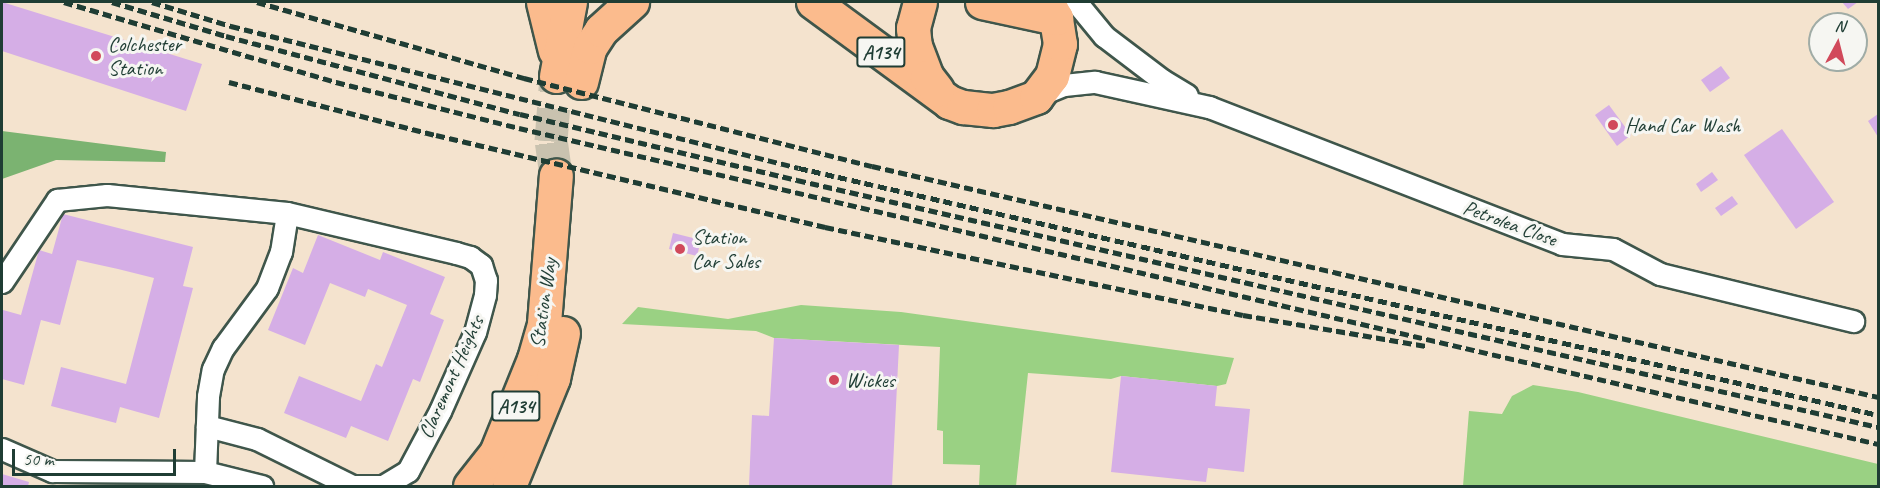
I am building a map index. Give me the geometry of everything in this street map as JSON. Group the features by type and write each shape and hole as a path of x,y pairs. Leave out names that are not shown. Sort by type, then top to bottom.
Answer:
{"main road":[{"path":"553,5 565,74 590,47 601,30 632,2"},
{"name":"A134","path":"813,2 949,102 963,107 993,110 1036,97"},
{"name":"A134","path":"920,2 914,28 915,46 927,77 949,102"},
{"path":"982,2 1060,7 1060,44 1056,65 1046,87 1036,97"},
{"name":"Station Way","path":"470,486 496,453 534,359 544,323 566,178 564,329 553,378 509,486"}],"street":[{"name":"Petrolea Close","path":"1060,7 1104,36 1162,80 1209,107 1562,244 1613,249 1660,274 1853,321"},
{"name":"Petrolea Close","path":"1036,97 1064,85 1095,82 1209,107"},
{"name":"Claremont Heights","path":"2,282 57,200 107,195 287,213 470,257 481,265 486,280 485,295 475,332 440,411 408,471 382,486 352,486 256,439 207,426"},
{"path":"205,472 208,396 213,369 223,348 267,288 281,252 287,213"},
{"path":"2,449 49,478 205,472 262,486"}],"green space":[{"path":"2,131 166,152 165,162 56,160 2,179"},
{"path":"801,305 901,312 1234,358 1226,384 1217,386 1121,376 1111,379 1028,373 1016,486 979,486 980,465 943,464 943,431 937,430 940,347 774,338 756,331 622,324 638,307 728,319"},
{"path":"1533,385 1578,392 1878,464 1878,486 1463,486 1469,411 1502,414 1512,396"}],"building":[{"name":"Colchester Station","path":"2,2 202,64 186,111 2,51"},
{"path":"1842,2 1858,2 1848,9"},
{"path":"1721,66 1730,78 1710,92 1701,80"},
{"name":"Hand Car Wash","path":"1609,105 1631,135 1617,146 1595,115"},
{"path":"1878,114 1878,137 1868,121"},
{"path":"1782,129 1834,202 1796,229 1744,155"},
{"path":"1712,172 1718,180 1701,192 1696,184"},
{"path":"1732,196 1738,204 1721,216 1715,208"},
{"path":"63,214 193,247 183,286 193,288 159,418 120,407 116,423 51,406 61,367 126,384 154,278 118,269 77,260 60,325 41,320 24,385 2,379 3,310 21,315 39,250 52,254"},
{"path":"673,233 701,240 697,256 669,249"},
{"path":"318,235 380,260 383,252 445,277 430,314 444,320 420,382 413,379 388,441 351,426 346,438 284,413 299,376 361,401 376,364 382,367 407,305 368,289 365,297 330,283 305,345 268,330 293,268 303,273"},
{"name":"Wickes","path":"774,338 899,345 892,486 749,486 752,415 769,416"},
{"path":"1121,376 1217,386 1215,406 1250,409 1244,472 1208,468 1206,482 1111,472"},
{"path":"2,474 29,482 28,486 2,486"}],"tunnel":[{"path":"556,76 551,141 556,175"}],"railway":[{"path":"64,2 336,82 519,128 1878,444"},
{"path":"112,2 226,36 520,114 797,180 1878,427"},
{"path":"152,2 231,26 799,168 1878,415"},
{"path":"257,2 524,78 872,166 1878,397"},
{"path":"229,82 436,135 825,227 1243,315 1427,346"}],"place":[{"name":"Colchester Station","path":"96,56"},
{"name":"Hand Car Wash","path":"1613,125"},
{"name":"Station Car Sales","path":"680,249"},
{"name":"Wickes","path":"834,380"}]}
